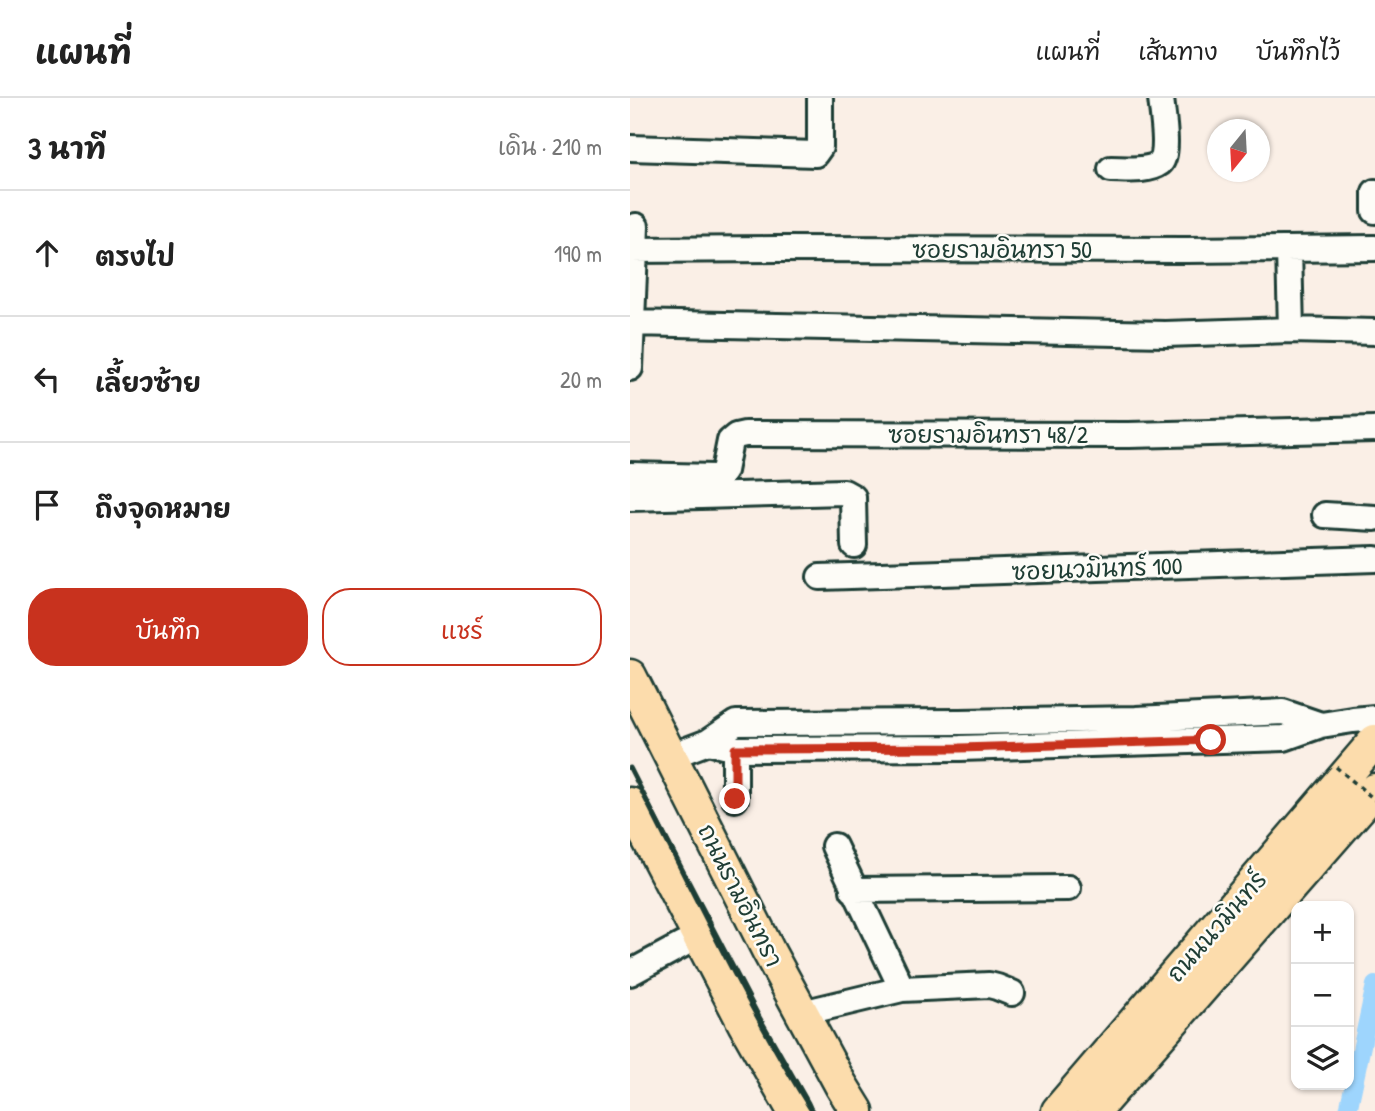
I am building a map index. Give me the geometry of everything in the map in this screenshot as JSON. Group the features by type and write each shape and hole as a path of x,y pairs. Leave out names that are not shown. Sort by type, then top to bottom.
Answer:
{"main road":[{"name":"ถนนรามอินทรา","path":"630,677 769,952 857,1111"},
{"name":"ถนนรามอินทรา","path":"630,709 768,989 837,1111"},
{"name":"ถนนนวมินทร์","path":"1058,1111 1375,741"},
{"name":"ถนนนวมินทร์","path":"1094,1111 1375,790"},
{"path":"630,804 744,1023 794,1111"},
{"path":"630,843 742,1062 770,1111"}],"street":[{"path":"630,148 815,154 820,146 820,98"},
{"path":"1111,169 1144,168 1161,162 1165,156 1161,98"},
{"path":"1374,211 1375,192"},
{"path":"630,368 634,242"},
{"name":"ซอยรามอินทรา 50","path":"634,242 777,249 1375,248"},
{"path":"1289,249 1291,330"},
{"path":"631,323 1165,334 1291,330 1375,332"},
{"name":"ซอยรามอินทรา 48/2","path":"630,475 721,475 730,441 745,434 1129,435 1375,429"},
{"path":"630,498 844,492 853,497 854,545"},
{"path":"1325,514 1375,518"},
{"path":"1350,546 1375,545"},
{"name":"ซอยนวมินทร์ 100","path":"820,577 1375,559"},
{"path":"708,742 735,749 960,748 1137,731 1283,712 1321,725 1375,718"},
{"path":"671,756 708,742 736,723 960,722 1137,731"},
{"path":"960,722 960,748"},
{"path":"735,749 735,799"},
{"path":"834,846 902,989"},
{"path":"853,890 1068,888"},
{"path":"630,973 682,945"},
{"path":"802,1013 902,989 989,985 1012,993"}],"path":[{"path":"1336,766 1375,800"}],"waterway":[{"path":"1348,1111 1375,985"}],"railway":[{"path":"630,768 740,984 812,1111"}],"route":[{"path":"735,799 735,749 960,748 1211,740"}]}
